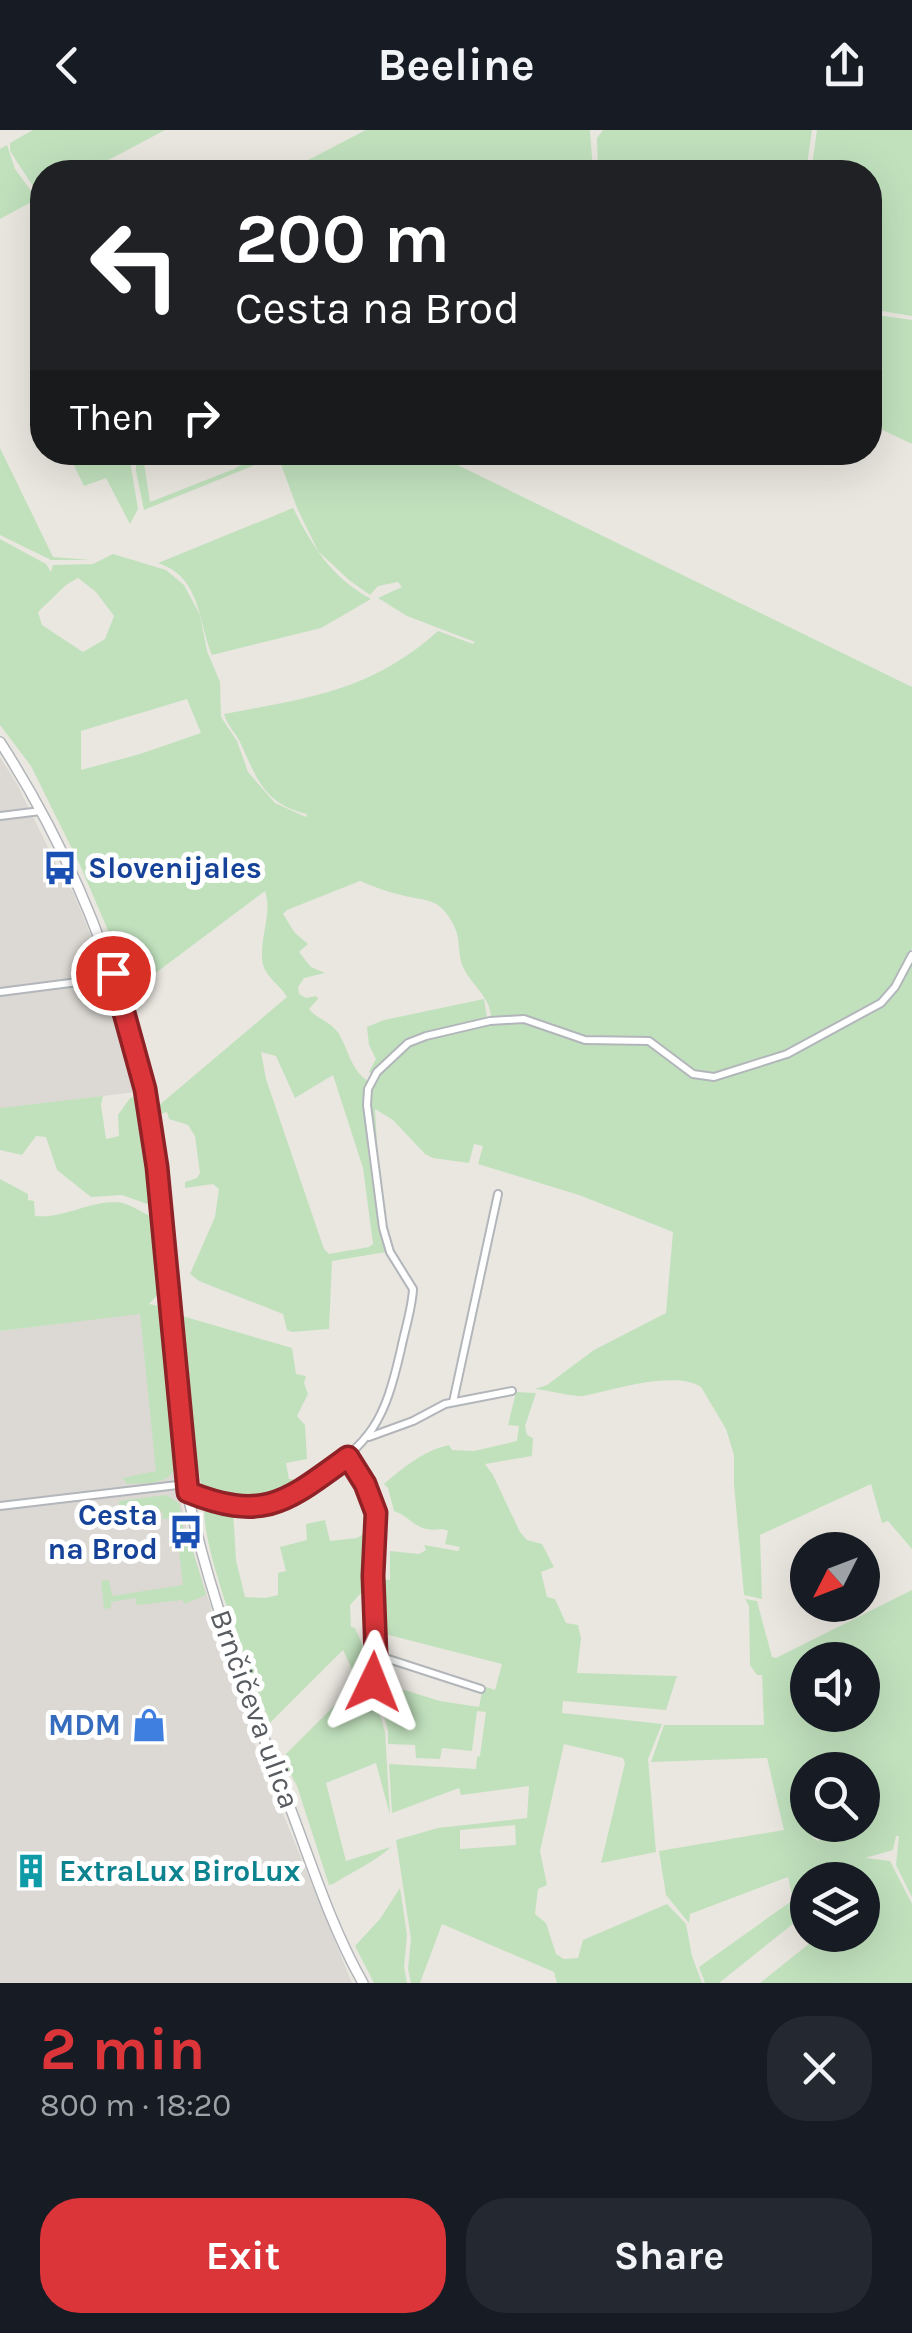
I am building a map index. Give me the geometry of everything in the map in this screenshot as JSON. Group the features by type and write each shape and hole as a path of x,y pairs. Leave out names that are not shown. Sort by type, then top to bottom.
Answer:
{"street":[{"name":"Brnčičeva ulica","path":"0,742 43,811 78,881 113,973 145,1089 157,1167 187,1488 240,1671 307,1854 362,1983"},
{"path":"0,816 43,811"},
{"path":"0,1506 187,1488 204,1498 254,1508 274,1505 289,1499 348,1457 368,1438 386,1406 413,1288 390,1252 382,1228 366,1106 372,1082 393,1056 418,1038 514,1018 585,1040 649,1042 694,1074 714,1078 787,1054 881,1003 895,987 912,955"},
{"path":"0,992 78,982 113,973"},
{"path":"453,1402 498,1194"},
{"path":"368,1438 453,1402 512,1391"},
{"path":"348,1457 365,1484 376,1513 373,1682"},
{"path":"376,1655 481,1689"}],"shaded area":[{"path":"0,757 73,892 89,931 119,1022 136,1092 0,1109"},
{"path":"141,1313 188,1535 253,1740 352,1983 0,1983 0,1331"}],"green space":[{"path":"33,130 165,130 109,160 30,160 30,182 10,151 10,143"},
{"path":"366,130 590,130 592,160 308,160"},
{"path":"603,130 812,130 808,160 598,160 597,138"},
{"path":"817,130 912,130 912,316 882,311 882,160 813,160"},
{"path":"7,145 15,169 30,189 30,203 0,219 0,149"},
{"path":"882,316 912,320 912,444 882,430"},
{"path":"0,448 53,557 91,560 51,560 0,535"},
{"path":"74,465 131,465 138,509 130,524 106,478 84,486"},
{"path":"136,465 144,465 150,502 241,465 255,465 144,510"},
{"path":"281,465 458,465 912,687 912,948 894,985 882,999 780,1055 751,1060 714,1075 689,1069 668,1049 648,1038 585,1037 518,1015 491,1017 485,998 462,965 456,932 448,916 430,901 360,881 287,910 283,914 308,944 299,952 311,967 325,973 304,978 298,987 299,994 306,998 316,996 318,999 309,1009 336,1030 354,1066 368,1081 367,1139 386,1252 332,1261 329,1329 292,1332 287,1330 283,1314 190,1274 215,1217 219,1189 213,1184 185,1188 185,1182 200,1173 195,1136 188,1125 169,1119 167,1112 159,1114 157,1107 287,997 263,965 265,891 129,993 80,865 31,766 0,725 0,539 46,564 51,572 53,565 93,564 113,554 166,570 184,585 200,615 207,651 220,682 221,717 237,741 248,772 275,803 306,817 307,814 280,803 263,787 224,714 338,689 388,667 438,631 475,642 407,616 378,598 402,587 398,582 378,586 370,595 349,580 318,551","holes":["78,578 96,592 114,616 105,639 83,652 42,625 38,612 66,585","187,699 201,733 81,770 81,731","261,1052 276,1056 295,1098 333,1075 363,1168 373,1244 369,1247 329,1254 324,1249 266,1079"]},
{"path":"293,508 324,560 371,599 321,628 212,655 190,589 183,578 158,563"},
{"path":"912,962 912,1549 888,1521 882,1523 871,1484 760,1535 762,1599 744,1595 734,1455 726,1429 701,1387 676,1380 660,1381 583,1396 535,1389 547,1385 594,1350 666,1313 673,1232 579,1195 478,1164 483,1146 474,1144 469,1163 433,1158 393,1120 375,1109 378,1160 369,1094 383,1068 421,1040 518,1021 588,1044 654,1045 686,1073 716,1081 784,1058 878,1008 897,990"},
{"path":"484,999 487,1018 420,1034 406,1042 373,1075 369,1072 376,1059 367,1027"},
{"path":"103,1096 106,1139 119,1136 118,1115 130,1098 137,1096 150,1205 122,1195 91,1197 57,1170 46,1137 36,1136 22,1155 0,1150 0,1108"},
{"path":"0,1179 28,1194 28,1200 34,1201 35,1216 115,1202 152,1216 159,1293 149,1304 161,1310 176,1463 164,1479 127,1484 122,1478 156,1471 140,1314 0,1331"},
{"path":"179,1315 292,1348 296,1374 306,1376 308,1394 297,1416 305,1425 307,1459 286,1463 289,1479 293,1479 297,1490 286,1497 263,1503 239,1502 203,1493 187,1413"},
{"path":"516,1392 536,1393 525,1426 527,1435 533,1438 532,1456 485,1464 520,1532 527,1540 542,1544 554,1567 541,1572 547,1597 555,1599 566,1623 578,1625 581,1638 577,1673 677,1676 666,1710 563,1701 562,1713 662,1724 648,1759 656,1852 601,1863 625,1763 623,1758 564,1744 540,1851 547,1885 538,1889 535,1914 546,1923 556,1954 564,1959 578,1958 583,1940 667,1904 686,1924 702,1983 557,1983 554,1972 442,1924 420,1983 411,1983 411,1939 396,1840 438,1828 527,1818 529,1786 461,1795 459,1788 392,1813 389,1764 476,1769 486,1712 477,1711 472,1751 442,1748 440,1759 416,1758 415,1745 388,1744 375,1681 440,1701 479,1707 486,1687 495,1690 502,1664 377,1632 374,1578 390,1580 390,1551 419,1554 426,1550 424,1545 458,1551 460,1547 445,1544 448,1531 423,1528 394,1511 384,1484 414,1460 449,1445 452,1450 474,1451 517,1441 519,1426 508,1425","holes":["515,1825 516,1845 460,1849 460,1830"]},
{"path":"166,1495 179,1503 184,1534 206,1595 185,1604 182,1600 137,1605 135,1598 111,1602 111,1608 104,1609 101,1581 109,1580 112,1596 183,1585 175,1518 163,1519 162,1511 120,1515 119,1501"},
{"path":"212,1503 233,1511 236,1560 245,1597 278,1595 278,1573 286,1571 280,1547 307,1540 306,1524 325,1520 330,1541 373,1533 371,1592 361,1593 350,1605 351,1627 355,1628 371,1665 373,1692 385,1732 390,1815 376,1763 326,1783 346,1861 391,1847 333,1884 329,1885 297,1786 282,1758 358,1682 343,1650 270,1723 210,1549 205,1505"},
{"path":"912,1590 912,1897 896,1865 899,1836 893,1850 865,1858 890,1861 912,1904 912,1983 760,1983 799,1952 880,1952 880,1862 790,1862 790,1886 788,1877 690,1914 689,1923 666,1895 659,1851 784,1830 767,1758 651,1762 664,1725 764,1725 762,1675 757,1675 750,1665 749,1606 745,1599 757,1601 772,1657 790,1651 790,1732 880,1732 880,1642 808,1642 848,1622 880,1622 880,1606"},
{"path":"400,1888 407,1935 407,1983 374,1983 355,1946 380,1919"},
{"path":"790,1902 790,1926 719,1983 705,1983 699,1967"}],"place":[{"name":"Slovenijales","path":"60,868"},
{"name":"Cesta na Brod","path":"186,1532"},
{"name":"MDM","path":"149,1725"},
{"name":"ExtraLux BiroLux","path":"31,1871"}],"route":[{"path":"113,973 145,1089 157,1167 188,1492 254,1508 274,1505 289,1499 348,1457 365,1484 376,1513 373,1682"}]}
